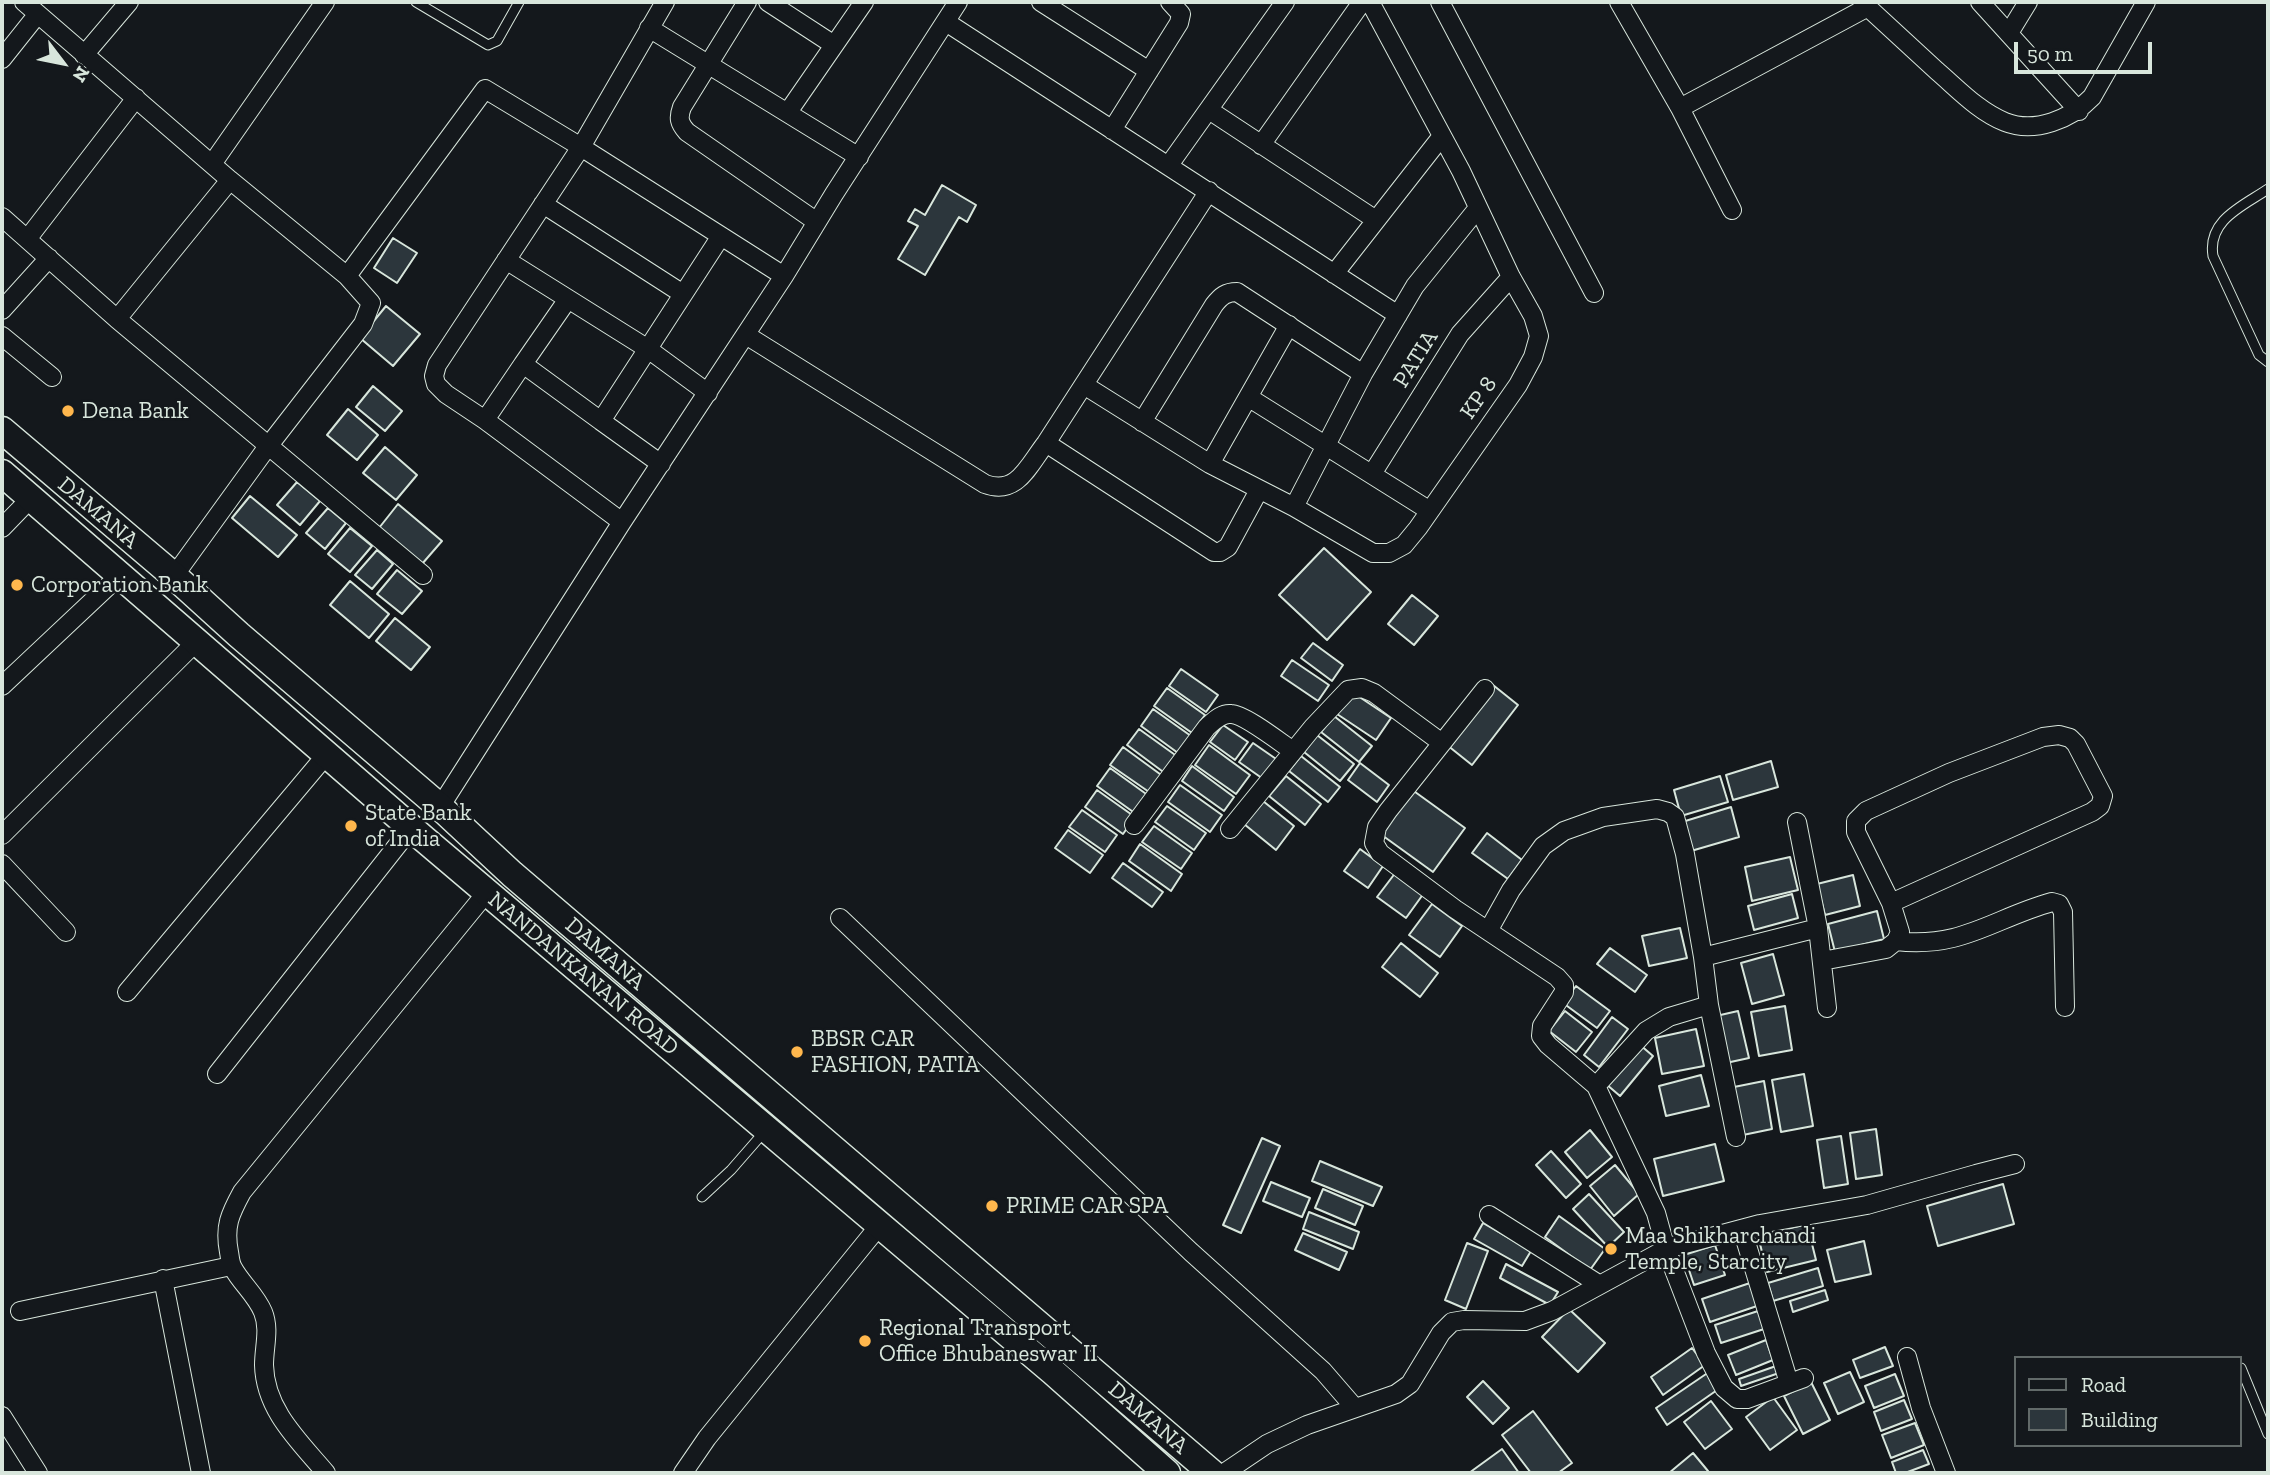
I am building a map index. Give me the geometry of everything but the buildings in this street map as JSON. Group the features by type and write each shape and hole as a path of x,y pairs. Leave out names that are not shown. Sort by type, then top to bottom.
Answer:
{"main road":[{"name":"DAMANA","path":"2,430 440,807 512,874 1212,1473"},
{"name":"NANDANKANAN ROAD","path":"2,473 411,828 1052,1371 1167,1473"},
{"path":"629,1012 647,989"}],"street":[{"path":"84,55 129,2"},
{"path":"212,164 325,2"},
{"path":"622,522 446,394 436,384 434,376 437,365 581,147 665,2"},
{"path":"747,2 682,107 678,116 680,123 687,132 817,222"},
{"path":"768,2 834,44"},
{"path":"788,112 864,2"},
{"path":"440,807 958,2"},
{"path":"1041,2 1149,71"},
{"path":"1112,130 1180,23 1181,13 1170,2"},
{"path":"1169,165 1285,2"},
{"path":"1261,145 1362,2"},
{"name":"KP 8","path":"1084,385 1210,464 1373,553 1389,553 1404,545 1430,511 1518,385 1533,357 1539,336 1533,316 1442,136 1370,2"},
{"path":"1440,2 1594,293"},
{"path":"1619,2 1681,108 1732,210"},
{"path":"1980,2 2079,111"},
{"path":"2009,33 2028,2"},
{"path":"1681,108 1865,4 1972,103 2006,122 2030,127 2066,118 2079,111 2091,97 2146,2"},
{"path":"2,59 31,8 230,180 347,276 371,303 363,324 174,576"},
{"path":"946,22 1398,315"},
{"path":"649,27 859,157"},
{"path":"347,276 485,89 784,276"},
{"path":"28,238 136,98"},
{"path":"1209,110 1376,220"},
{"path":"1334,274 1442,136"},
{"path":"117,319 230,180"},
{"path":"746,335 985,484 997,488 1009,487 1046,443 1209,191"},
{"path":"543,204 683,294"},
{"path":"1294,508 1363,374 1415,286 1478,208"},
{"path":"2,216 117,319 422,575"},
{"path":"601,421 721,236"},
{"path":"2,310 49,258"},
{"path":"506,260 648,349 708,393"},
{"name":"PATIA","path":"1372,474 1460,334 1511,277"},
{"path":"1142,422 1221,296 1230,292 1237,292 1363,374"},
{"path":"485,420 568,299"},
{"path":"1210,464 1289,325"},
{"path":"2,336 52,377"},
{"path":"523,364 661,464"},
{"path":"1248,397 1430,511"},
{"path":"1046,443 1214,552 1228,547 1259,489"},
{"path":"2,528 31,498"},
{"path":"2,687 120,575"},
{"path":"2,835 197,641"},
{"path":"1230,829 1329,708 1348,690 1362,688 1374,693 1442,743"},
{"path":"1485,689 1388,811 1377,827 1374,843 1380,853 1557,977 1564,985 1564,992 1542,1026 1541,1036 1596,1086 1656,1213 1666,1250 1706,1353 1724,1388 1737,1399 1747,1399 1797,1380 1742,1229"},
{"path":"1134,825 1207,727 1218,717 1230,713 1241,717 1293,751"},
{"path":"1822,961 1886,949 1896,941 1900,932 1891,903 1856,832 1856,821 1866,811 1949,773 2043,737 2059,735 2070,738 2076,744 2103,796 2100,806 1891,903"},
{"path":"127,992 327,754"},
{"path":"1488,931 1511,890 1543,846 1564,831 1603,817 1657,809 1675,817 1685,854 1709,1005 1736,1137"},
{"path":"1797,822 1818,928 1827,1008"},
{"path":"217,1074 411,828"},
{"path":"2,864 66,932"},
{"path":"326,1473 279,1417 267,1392 264,1314 232,1266 226,1237 229,1216 242,1192 487,892"},
{"path":"1896,941 1927,943 1972,934 2052,902 2059,904 2063,912 2065,1007"},
{"path":"840,918 1191,1252 1323,1371 1355,1408"},
{"path":"1703,957 1818,928"},
{"path":"1596,1086 1646,1031 1669,1017 1709,1005"},
{"path":"1224,1473 1267,1444 1307,1425 1396,1394 1410,1384 1441,1334 1452,1322 1525,1321 1552,1311 1666,1250 1742,1229 1867,1205 2015,1164"},
{"path":"1489,1214 1600,1285"},
{"path":"683,1473 707,1438 879,1226"},
{"path":"20,1311 232,1266"},
{"path":"163,1279 201,1473"},
{"path":"1907,1357 1921,1408 1947,1473"},
{"path":"2,1416 38,1473"}],"lane":[{"path":"415,2 488,45 497,41 519,2"},
{"path":"2268,189 2225,218 2211,243 2213,256 2259,355 2268,362"},
{"path":"702,1196 731,1170 767,1130"},
{"path":"2242,1370 2268,1434"}],"place":[{"name":"Dena Bank","path":"68,411"},
{"name":"Corporation Bank","path":"17,585"},
{"name":"State Bank of India","path":"351,826"},
{"name":"BBSR CAR FASHION, PATIA","path":"797,1052"},
{"name":"PRIME CAR SPA","path":"992,1206"},
{"name":"Maa Shikharchandi Temple, Starcity","path":"1611,1249"},
{"name":"Regional Transport Office Bhubaneswar II","path":"865,1341"}]}
